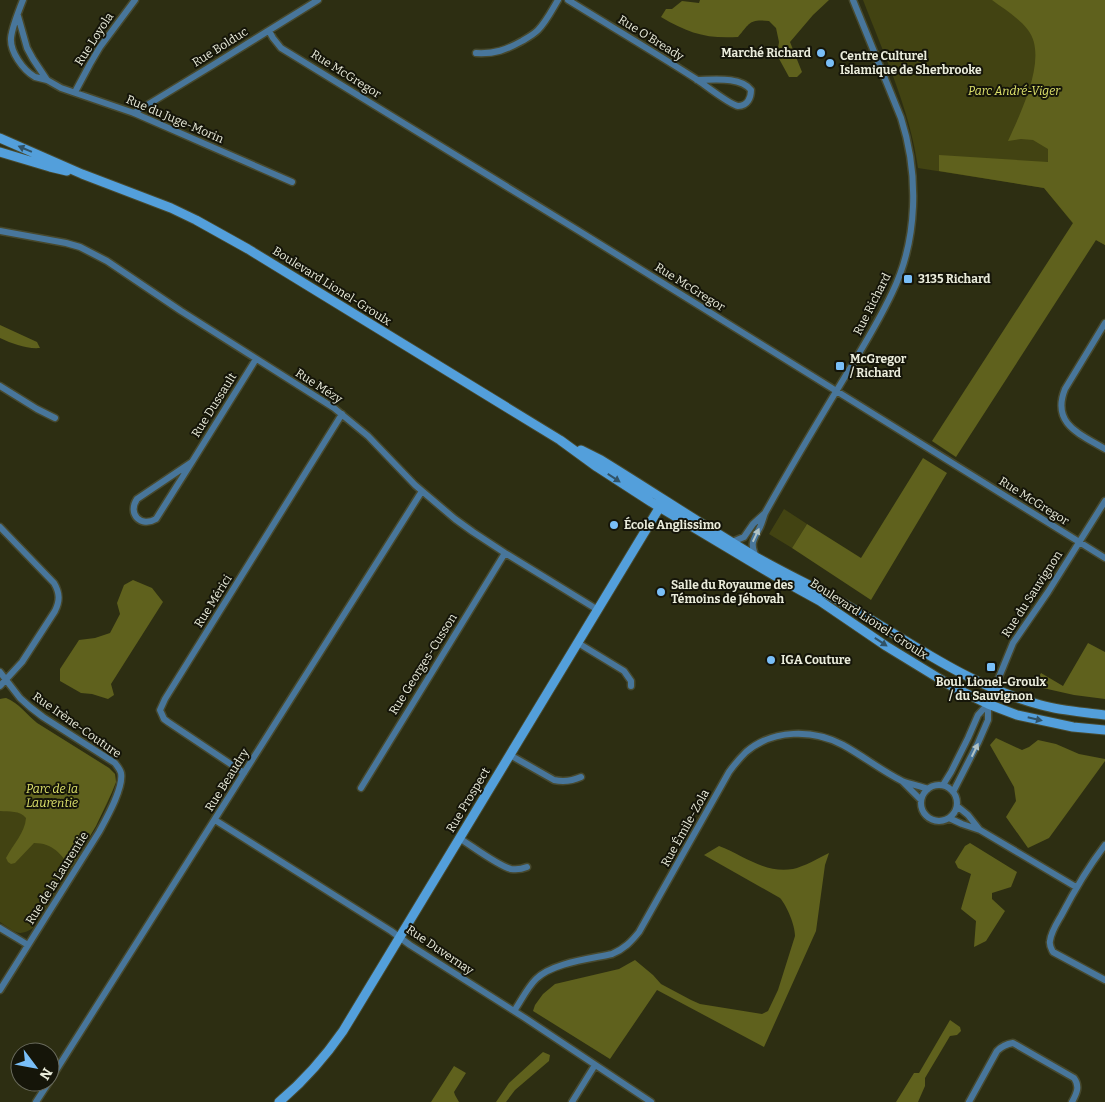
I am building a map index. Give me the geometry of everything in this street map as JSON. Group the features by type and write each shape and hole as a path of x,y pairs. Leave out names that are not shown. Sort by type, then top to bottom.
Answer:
{"main road":[{"name":"Boulevard Lionel-Groulx","path":"0,138 82,174 171,208 221,233 560,440 597,467 786,574 832,596 949,667 994,689 1042,705 1063,710 1105,714"},
{"name":"Boulevard Lionel-Groulx","path":"0,152 50,167 82,174"},
{"name":"Boulevard Lionel-Groulx","path":"662,504 780,579 820,601 886,646 953,687 988,704 1017,715 1073,727 1105,730"},
{"name":"Rue Prospect","path":"280,1102 306,1077 335,1043 662,504"}],"street":[{"name":"Rue du Juge-Morin","path":"23,0 11,36 14,53 31,74 61,88 134,113 292,182"},
{"name":"Rue Loyola","path":"75,92 100,47 135,0"},
{"name":"Rue Bolduc","path":"134,113 318,0"},
{"path":"476,53 503,51 531,36 542,25 558,0"},
{"name":"Rue O'Bready","path":"568,0 736,106 744,105 749,100 751,90 743,83 731,80 697,80"},
{"name":"Rue Richard","path":"756,557 752,544 765,513 893,291 907,250 913,199 910,151 906,133 853,0"},
{"path":"18,16 28,48 47,80"},
{"name":"Rue McGregor","path":"269,30 281,48 1105,558"},
{"name":"Rue Mézy","path":"0,231 66,243 80,247 107,261 159,297 320,398 368,436 422,491 461,523 505,553 598,610"},
{"path":"1105,323 1065,389 1061,398 1061,407 1062,416 1074,430 1105,449"},
{"name":"Rue Dussault","path":"192,462 137,499 133,510 137,518 146,522 156,519 192,462 256,359"},
{"path":"0,386 55,418"},
{"name":"Rue Mérici","path":"244,773 164,719 160,710 342,414"},
{"name":"Rue Beaudry","path":"60,1064 216,820 422,491"},
{"name":"Rue du Sauvignon","path":"988,704 1013,643 1048,592 1105,501"},
{"name":"Rue Richard","path":"732,542 744,537 753,524 765,513"},
{"path":"0,527 54,583 59,595 58,605 22,662 0,686"},
{"name":"Rue Georges-Cusson","path":"361,788 505,553"},
{"path":"578,643 624,671 631,681 631,686"},
{"name":"Rue Irène-Couture","path":"0,672 20,698 30,707 115,763 121,773"},
{"path":"943,785 978,715 988,704"},
{"path":"953,792 985,728 988,720 988,704"},
{"name":"Rue Émile-Zola","path":"514,1011 530,985 546,971 556,966 612,954 632,941 639,932 729,772 747,752 766,740 790,734 808,734 823,737 844,746 902,781 921,800"},
{"path":"510,755 560,782 581,777"},
{"name":"Rue de la Laurentie","path":"0,990 105,822 120,787 121,773"},
{"name":"Rue Émile-Zola","path":"902,781 928,789"},
{"path":"943,785 953,792 957,802 955,811 949,818 937,821 927,817 922,809 921,800 928,789 943,785"},
{"path":"956,806 968,815 980,830"},
{"path":"949,818 980,830 1076,887"},
{"name":"Rue Duvernay","path":"216,820 391,930 651,1102"},
{"path":"459,838 506,866 516,869 527,867"},
{"path":"1105,845 1076,887 1051,936 1050,946 1053,952 1105,980"},
{"path":"0,928 28,946"},
{"path":"969,1102 997,1051 1002,1046 1013,1044 1074,1078 1078,1088 1072,1102"},
{"path":"572,1102 595,1065"}],"green space":[{"path":"700,0 829,0 813,15 790,42 802,72 797,77 789,77 777,55 779,42 776,28 769,21 754,21 750,23 738,37 716,37 689,31 661,17 666,9 672,9 682,1 699,3"},
{"name":"Parc André-Viger","path":"863,0 1105,0 1105,245 1079,231 1044,188 918,168 903,103"},
{"path":"992,0 1105,0 1105,245 1096,240 956,457 932,441 1073,223 1044,188 939,171 939,155 1048,162 1048,149 1033,140 1008,141 1030,86 1034,70 1034,41 1028,30 1016,18"},
{"path":"0,325 37,342 40,348 20,346 0,338"},
{"path":"923,458 947,473 871,600 792,548 807,524 861,558"},
{"path":"784,509 807,524 792,548 769,534"},
{"path":"133,580 152,588 163,602 111,684 114,695 108,699 81,693 60,681 60,669 79,640 95,638 110,633 120,614 117,603 124,585"},
{"path":"1088,643 1105,652 1105,699 1074,695 1034,686 1041,673 1063,686"},
{"name":"Parc de la Laurentie","path":"6,698 19,706 37,723 109,768 115,774 116,782 107,804 84,847 33,928 23,933 16,932 0,922 0,699"},
{"name":"Parc de la Laurentie","path":"6,698 19,706 37,723 109,768 115,774 116,782 112,792 96,826 71,868 56,850 41,844 34,843 15,863 11,864 6,858 21,834 26,818 18,813 0,811 0,699"},
{"path":"996,738 1022,750 1038,740 1056,744 1079,754 1105,759 1049,838 1028,848 1006,817 1016,801 1014,787 990,745"},
{"path":"970,843 1017,872 1011,887 992,893 992,899 1005,911 986,941 974,947 976,921 961,909 971,874 958,868 955,862 965,846"},
{"path":"719,846 754,863 783,870 793,869 829,853 825,865 816,931 764,1047 657,990 610,1059 533,1011 543,994 555,984 619,969 635,960 661,984 700,1004 762,1014 768,1011 778,990 795,936 792,921 780,898 704,855"},
{"path":"950,1020 960,1027 961,1031 957,1035 950,1036 925,1078 925,1086 918,1102 896,1102 914,1073 919,1073"},
{"path":"543,1052 550,1055 549,1061 515,1090 506,1102 496,1102 509,1083"},
{"path":"454,1066 466,1073 454,1092 459,1102 431,1102"}],"place":[{"name":"Marché Richard","path":"821,53"},
{"name":"Centre Culturel Islamique de Sherbrooke","path":"830,63"},
{"name":"3135 Richard","path":"908,279"},
{"name":"McGregor / Richard","path":"840,366"},
{"name":"École Anglissimo","path":"614,525"},
{"name":"Salle du Royaume des Témoins de Jéhovah","path":"661,592"},
{"name":"IGA Couture","path":"771,660"},
{"name":"Boul. Lionel-Groulx / du Sauvignon","path":"991,667"}]}
